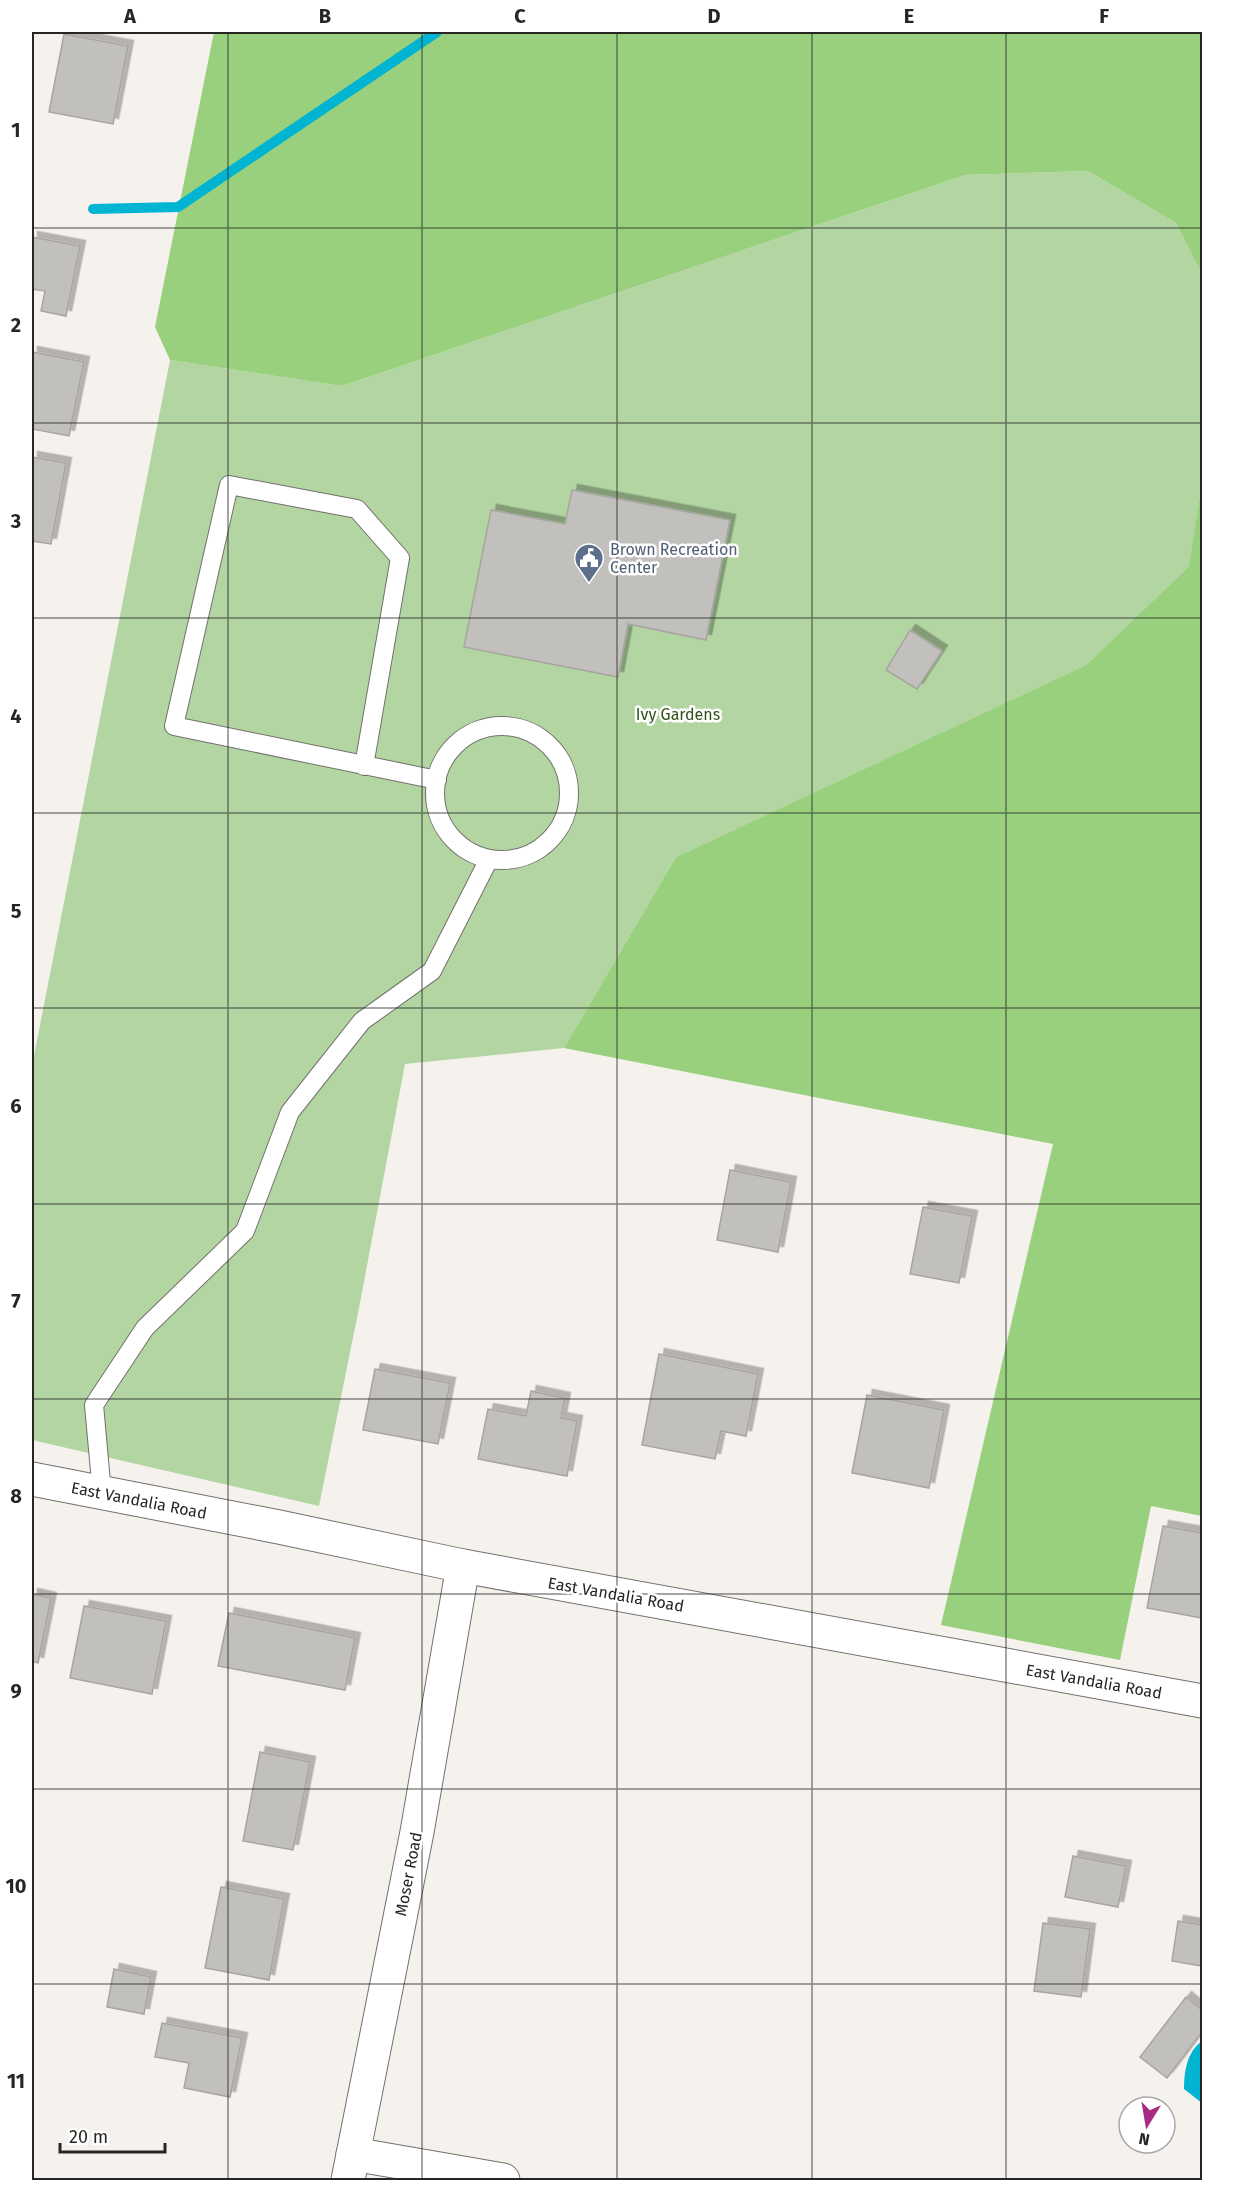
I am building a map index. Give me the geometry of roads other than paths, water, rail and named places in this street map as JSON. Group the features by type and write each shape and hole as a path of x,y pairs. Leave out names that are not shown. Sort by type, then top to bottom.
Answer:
{"street":[{"name":"East Vandalia Road","path":"32,1479 268,1524 463,1566 1203,1701"},
{"name":"Moser Road","path":"351,2167 417,1832 463,1566"},
{"path":"351,2167 503,2181"}],"lane":[{"path":"364,766 400,558 357,508 229,485 174,726 364,766 437,780"},
{"path":"510,727 531,733 550,746 563,764 569,784 569,805 562,825 549,842 531,854 510,860 489,859 468,851 450,836 439,816 435,794 437,780 449,752 466,736 487,728 510,727"},
{"path":"102,1493 94,1405 145,1328 245,1231 290,1112 362,1021 432,971 489,859"}],"water":[{"path":"1202,2041 1202,2103 1184,2089 1187,2062"}],"waterway":[{"path":"93,209 178,207 437,32"}],"place":[{"name":"Brown Recreation Center","path":"589,584"}],"park label":[{"name":"Ivy Gardens","path":"678,714"}]}
